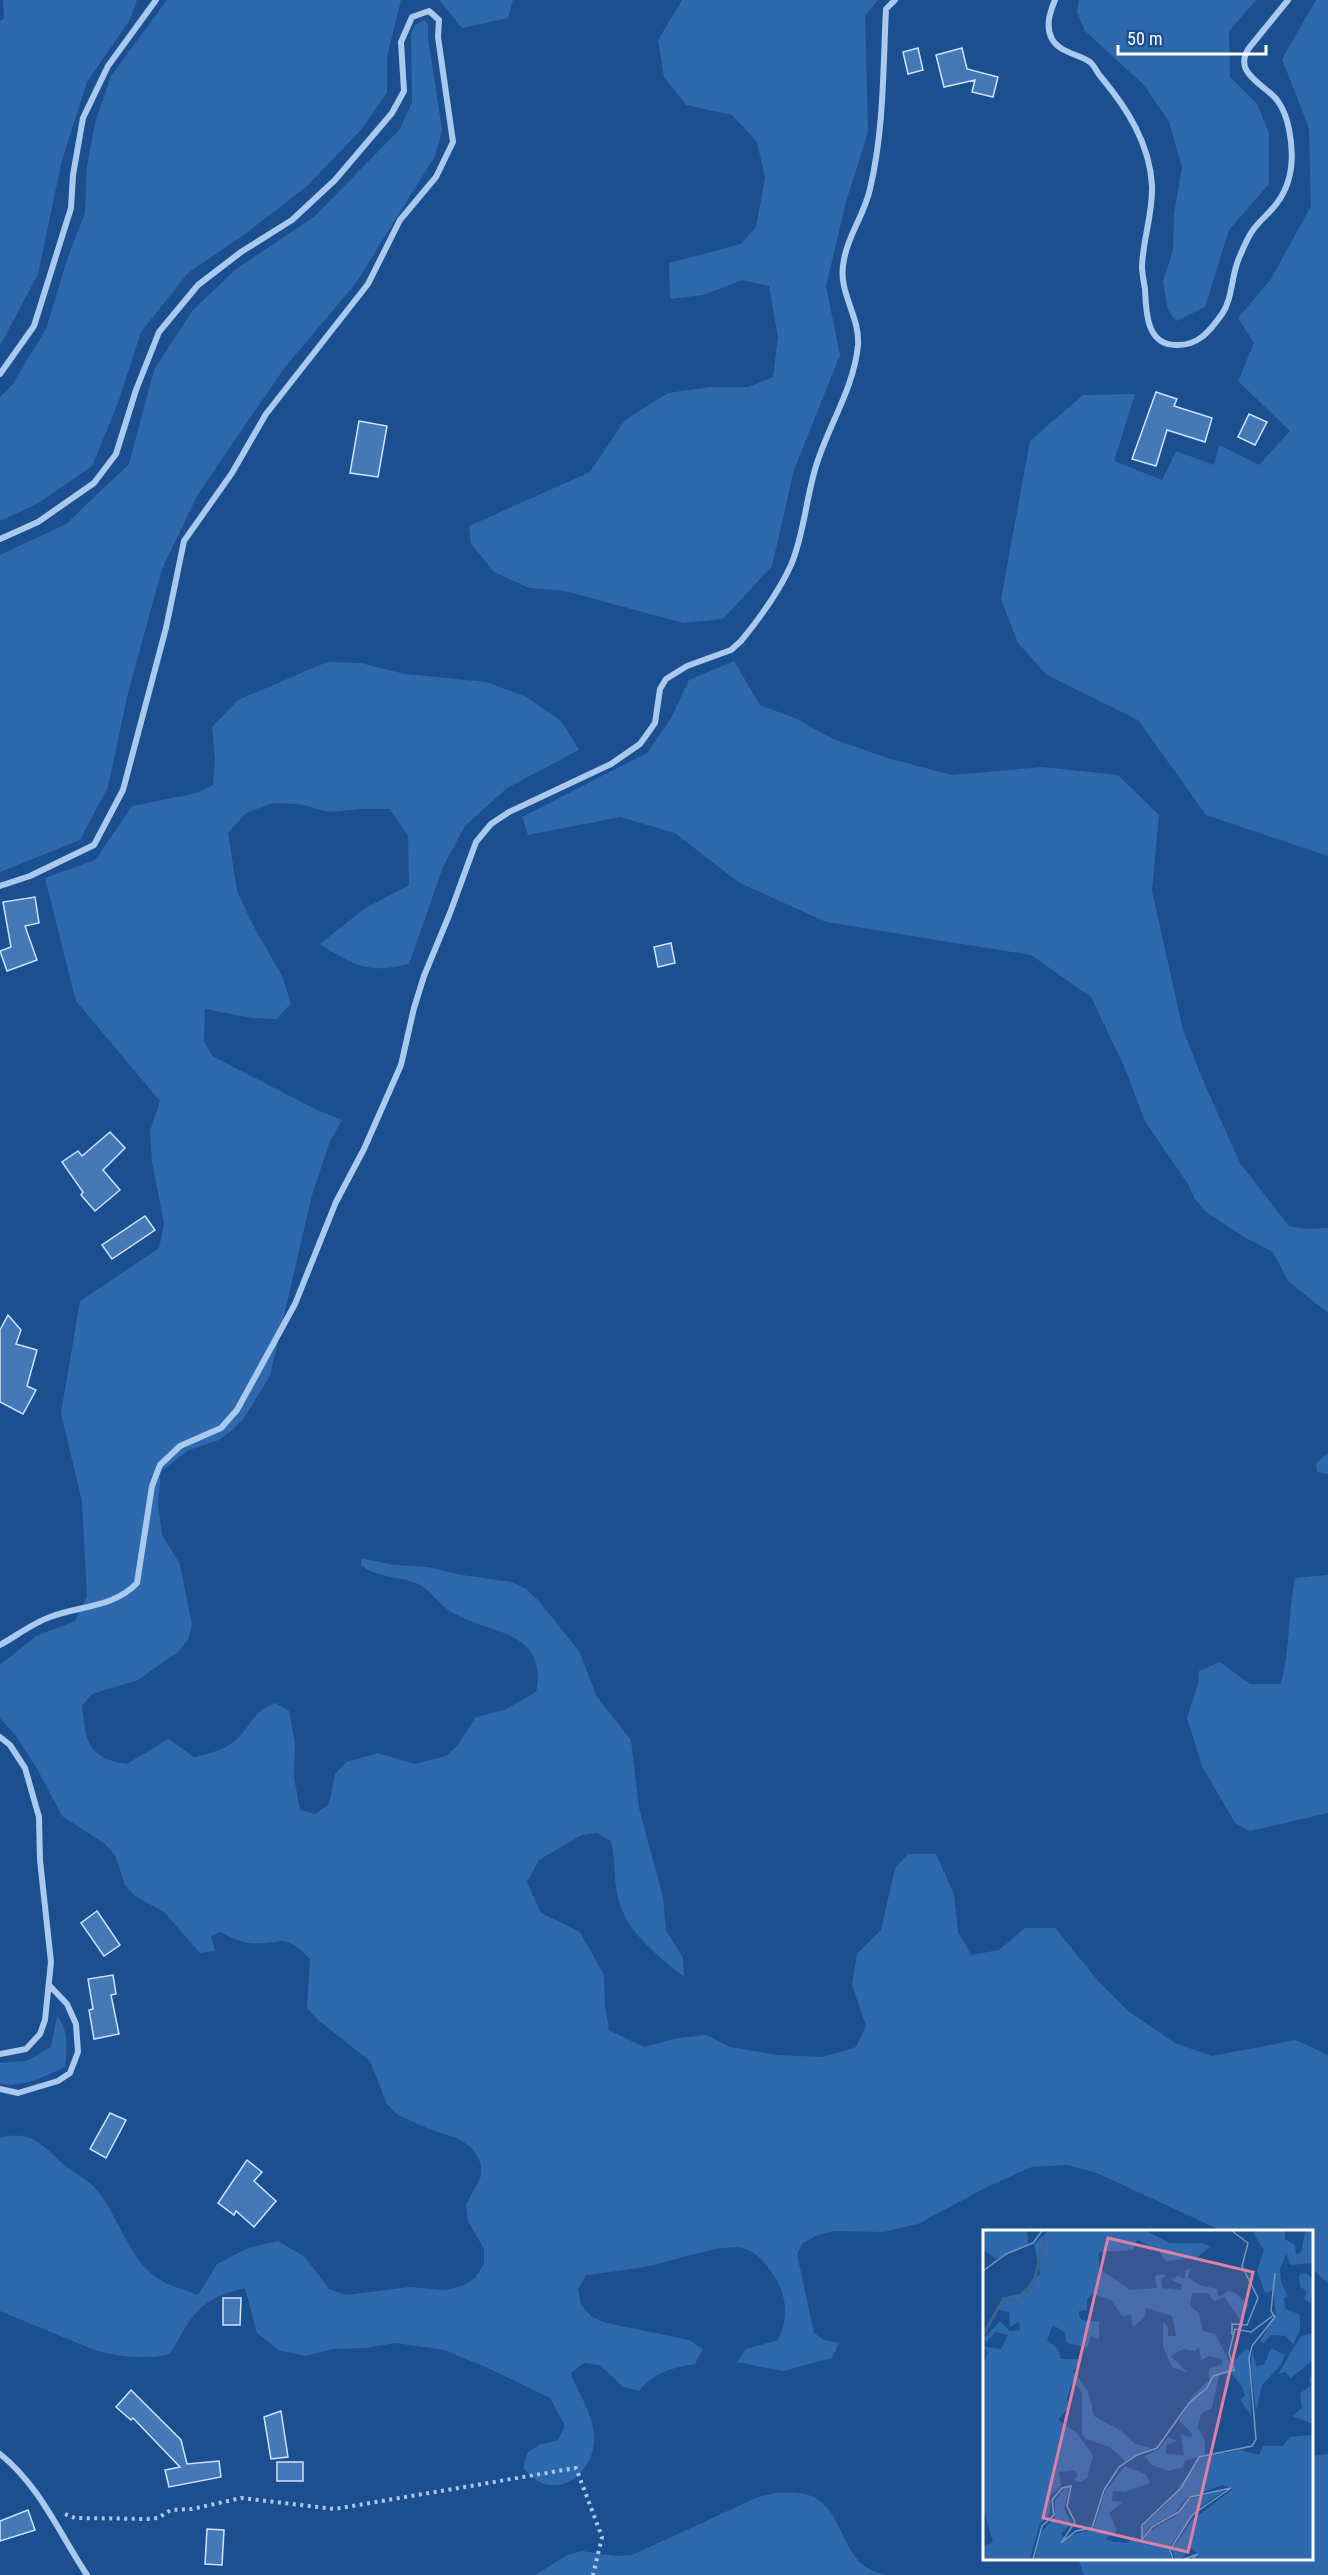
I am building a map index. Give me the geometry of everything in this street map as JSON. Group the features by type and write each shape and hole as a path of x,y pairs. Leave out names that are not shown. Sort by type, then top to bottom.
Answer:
{"street":[{"path":"0,374 34,326 71,208 73,175 83,118 108,66 156,0"},
{"path":"0,1645 49,1617 96,1605 128,1593 137,1582 152,1486 160,1466 180,1446 221,1428 237,1410 295,1304 336,1202 364,1149 401,1065 424,976 450,913 467,860 476,842 491,824 509,812 611,764 640,744 655,723 660,689 666,679 687,666 731,650 741,641 790,566 801,532 818,460 845,398 855,366 857,326 845,291 842,268 845,251 869,193 876,161 882,112 886,9 895,0"},
{"path":"1055,0 1048,25 1053,40 1066,51 1091,63 1119,99 1147,152 1152,173 1152,194 1142,267 1146,309 1155,336 1162,342 1186,345 1199,340 1209,331 1227,307 1237,262 1251,231 1277,203 1290,178 1289,130 1285,115 1278,102 1268,91 1250,77 1244,62 1244,55 1288,0"},
{"path":"0,539 38,522 94,483 116,454 136,390 159,332 198,285 242,252 292,220 358,155 392,113 404,91 401,42 412,17 429,11 439,20 438,37 453,142 436,177 400,220 368,284 266,414 232,473 184,541 166,628 123,790 94,845 30,876 0,886"},
{"path":"0,1737 10,1745 25,1768 39,1817 40,1860 51,1962 45,2020 40,2034 26,2049 0,2054"},
{"path":"0,2090 18,2093 58,2081 70,2073 78,2052 76,2024 67,2004 49,1985"},
{"path":"0,2454 15,2466 48,2508 65,2541 87,2575"}],"path":[{"path":"48,2508 75,2518 147,2519 158,2518 171,2510 192,2509 241,2498 335,2509 576,2468 602,2537 593,2575"}],"shaded area":[{"path":"3,0 137,0 129,21 87,82 62,160 38,274 0,346 0,21 4,18"},
{"path":"167,0 401,0 387,57 387,93 360,131 306,187 241,237 188,273 141,332 118,403 92,466 39,503 0,521 0,397 12,385 46,329 68,257 85,213 87,166 95,123 111,76"},
{"path":"439,0 513,0 508,18 462,28"},
{"path":"682,0 878,0 865,16 868,132 846,202 826,286 840,355 794,470 772,566 723,619 683,623 565,591 529,588 494,572 471,544 469,526 590,472 625,420 668,393 710,387 748,387 773,377 778,337 769,286 742,280 703,295 670,299 669,263 741,244 756,227 765,178 757,142 732,115 686,105 664,77 658,40"},
{"path":"1079,0 1256,0 1229,31 1230,77 1257,104 1269,133 1269,184 1229,230 1205,307 1176,321 1168,310 1163,281 1173,250 1174,214 1182,167 1169,122 1143,84 1085,31 1077,12"},
{"path":"1316,0 1328,0 1328,856 1206,815 1138,720 1047,675 1018,643 1001,599 1030,441 1083,395 1135,394 1114,461 1162,480 1176,451 1214,465 1219,445 1259,465 1290,431 1238,381 1254,343 1238,318 1271,279 1311,206 1309,128 1282,59"},
{"path":"425,20 428,24 428,38 442,130 435,156 356,283 285,367 198,494 162,569 128,693 108,787 80,840 0,872 0,555 66,524 129,464 154,370 192,311 236,269 315,216 399,130 412,103 411,33 415,25"},
{"path":"734,661 760,705 797,719 833,739 891,759 952,775 1042,767 1118,775 1159,815 1152,891 1183,1030 1240,1163 1289,1226 1305,1229 1328,1228 1328,1313 1288,1281 1273,1252 1246,1238 1206,1212 1195,1199 1188,1184 1145,1121 1124,1066 1091,997 1031,955 826,922 738,882 675,833 620,817 528,835 522,817 647,753 670,720 689,680"},
{"path":"327,662 361,663 405,674 486,682 527,697 562,722 579,750 507,788 465,826 443,867 409,964 383,968 362,966 320,944 364,909 409,885 408,836 390,809 329,812 299,804 272,803 246,813 228,833 237,891 282,976 291,1003 277,1019 252,1018 205,1009 204,1041 212,1056 317,1110 342,1120 330,1141 312,1195 270,1376 244,1418 232,1430 219,1440 189,1450 161,1471 158,1503 162,1535 180,1564 192,1625 188,1640 178,1652 138,1680 92,1694 82,1706 87,1739 91,1746 96,1753 104,1757 127,1764 168,1739 194,1757 220,1750 231,1744 259,1712 275,1703 289,1711 295,1743 294,1777 300,1810 315,1814 329,1804 335,1774 346,1762 378,1753 414,1764 446,1756 457,1746 475,1718 506,1709 536,1692 537,1672 533,1656 525,1645 513,1637 453,1613 419,1584 367,1569 361,1565 361,1558 511,1582 526,1589 538,1600 579,1651 597,1697 631,1740 639,1808 663,1897 666,1930 683,1958 684,1977 651,1949 632,1927 619,1902 611,1841 597,1833 582,1835 539,1860 527,1882 541,1913 580,1932 604,1975 609,2030 644,2047 678,2038 706,2035 730,2047 777,2055 823,2057 856,2047 866,2026 852,1985 857,1954 881,1930 895,1868 908,1854 936,1854 954,1894 958,1932 971,1955 999,1950 1025,1928 1055,1928 1100,1983 1129,2012 1175,2043 1212,2056 1296,2040 1328,2055 1328,2283 1313,2270 1313,2230 1220,2230 1097,2173 1068,2165 1032,2167 987,2187 918,2224 884,2232 834,2231 818,2235 803,2243 797,2254 814,2333 824,2340 839,2343 832,2358 783,2371 737,2362 746,2349 778,2340 785,2318 785,2305 775,2278 764,2262 749,2250 734,2247 723,2248 649,2266 586,2275 578,2289 581,2305 592,2317 607,2323 689,2340 703,2349 695,2364 678,2367 657,2375 639,2391 623,2387 600,2365 584,2363 571,2373 591,2418 594,2434 593,2449 580,2473 570,2481 559,2485 547,2484 534,2479 523,2467 528,2452 541,2444 557,2441 565,2426 550,2398 444,2350 396,2343 365,2348 332,2349 306,2356 278,2350 257,2333 245,2288 216,2297 206,2303 191,2319 170,2354 151,2357 121,2356 92,2349 0,2311 0,2138 11,2136 30,2138 38,2142 90,2183 103,2199 129,2245 144,2266 162,2281 198,2295 217,2264 248,2248 278,2241 305,2257 329,2289 346,2295 410,2287 445,2290 462,2286 475,2278 484,2264 484,2249 468,2221 466,2205 481,2176 481,2164 473,2149 459,2139 398,2115 387,2104 370,2061 318,2020 307,2008 310,1959 287,1942 247,1942 220,1932 211,1936 215,1951 200,1953 164,1912 135,1896 125,1885 115,1855 105,1844 62,1816 39,1772 16,1736 0,1718 0,1665 36,1636 75,1621 87,1596 82,1502 61,1413 80,1301 159,1248 164,1224 152,1162 150,1131 160,1101 76,1001 45,878 95,860 132,806 197,793 213,785 215,760 212,727 238,700"},
{"path":"1328,1453 1328,1474 1317,1472 1316,1463"},
{"path":"1328,1575 1328,1813 1250,1831 1235,1823 1202,1766 1187,1718 1198,1684 1199,1671 1220,1662 1250,1684 1281,1684 1295,1578"},
{"path":"57,2016 64,2027 67,2047 65,2067 25,2083 0,2083 0,2063 26,2061 51,2047"},
{"path":"1328,2454 1328,2575 1084,2575 1078,2560 1313,2560 1313,2456"},
{"path":"775,2493 804,2494 819,2501 835,2519 859,2561 871,2570 886,2575 535,2575 567,2555 582,2551 616,2556 632,2555 758,2497"}],"building":[{"path":"918,48 923,70 908,74 903,52"},
{"path":"962,48 967,69 998,77 993,97 972,92 975,80 944,87 936,55"},
{"path":"1156,392 1177,399 1174,406 1212,418 1205,442 1167,430 1156,466 1132,459"},
{"path":"1249,414 1267,422 1255,445 1238,437"},
{"path":"359,421 387,426 378,477 350,473"},
{"path":"35,897 39,923 25,926 37,960 7,971 0,951 11,947 3,902"},
{"path":"671,943 675,963 658,967 654,947"},
{"path":"110,1132 125,1148 103,1170 120,1190 95,1211 81,1195 83,1192 62,1162 78,1151 82,1156"},
{"path":"145,1216 155,1230 112,1259 102,1245"},
{"path":"8,1315 21,1330 16,1344 37,1350 27,1386 36,1390 23,1414 0,1402 0,1330"},
{"path":"97,1911 120,1945 104,1956 81,1923"},
{"path":"113,1975 116,1994 111,1995 119,2034 94,2039 89,2010 93,2009 88,1979"},
{"path":"110,2113 126,2120 106,2158 90,2149"},
{"path":"247,2160 262,2172 254,2181 276,2201 254,2227 236,2211 234,2215 218,2203"},
{"path":"223,2298 241,2298 240,2325 223,2325"},
{"path":"131,2390 181,2440 187,2464 219,2461 221,2477 169,2487 165,2470 180,2467 133,2418 131,2420 116,2407"},
{"path":"281,2411 288,2457 271,2459 264,2417"},
{"path":"277,2462 303,2462 303,2481 277,2481"},
{"path":"28,2510 35,2530 0,2541 0,2521"},
{"path":"207,2529 224,2530 222,2565 205,2564"}]}
